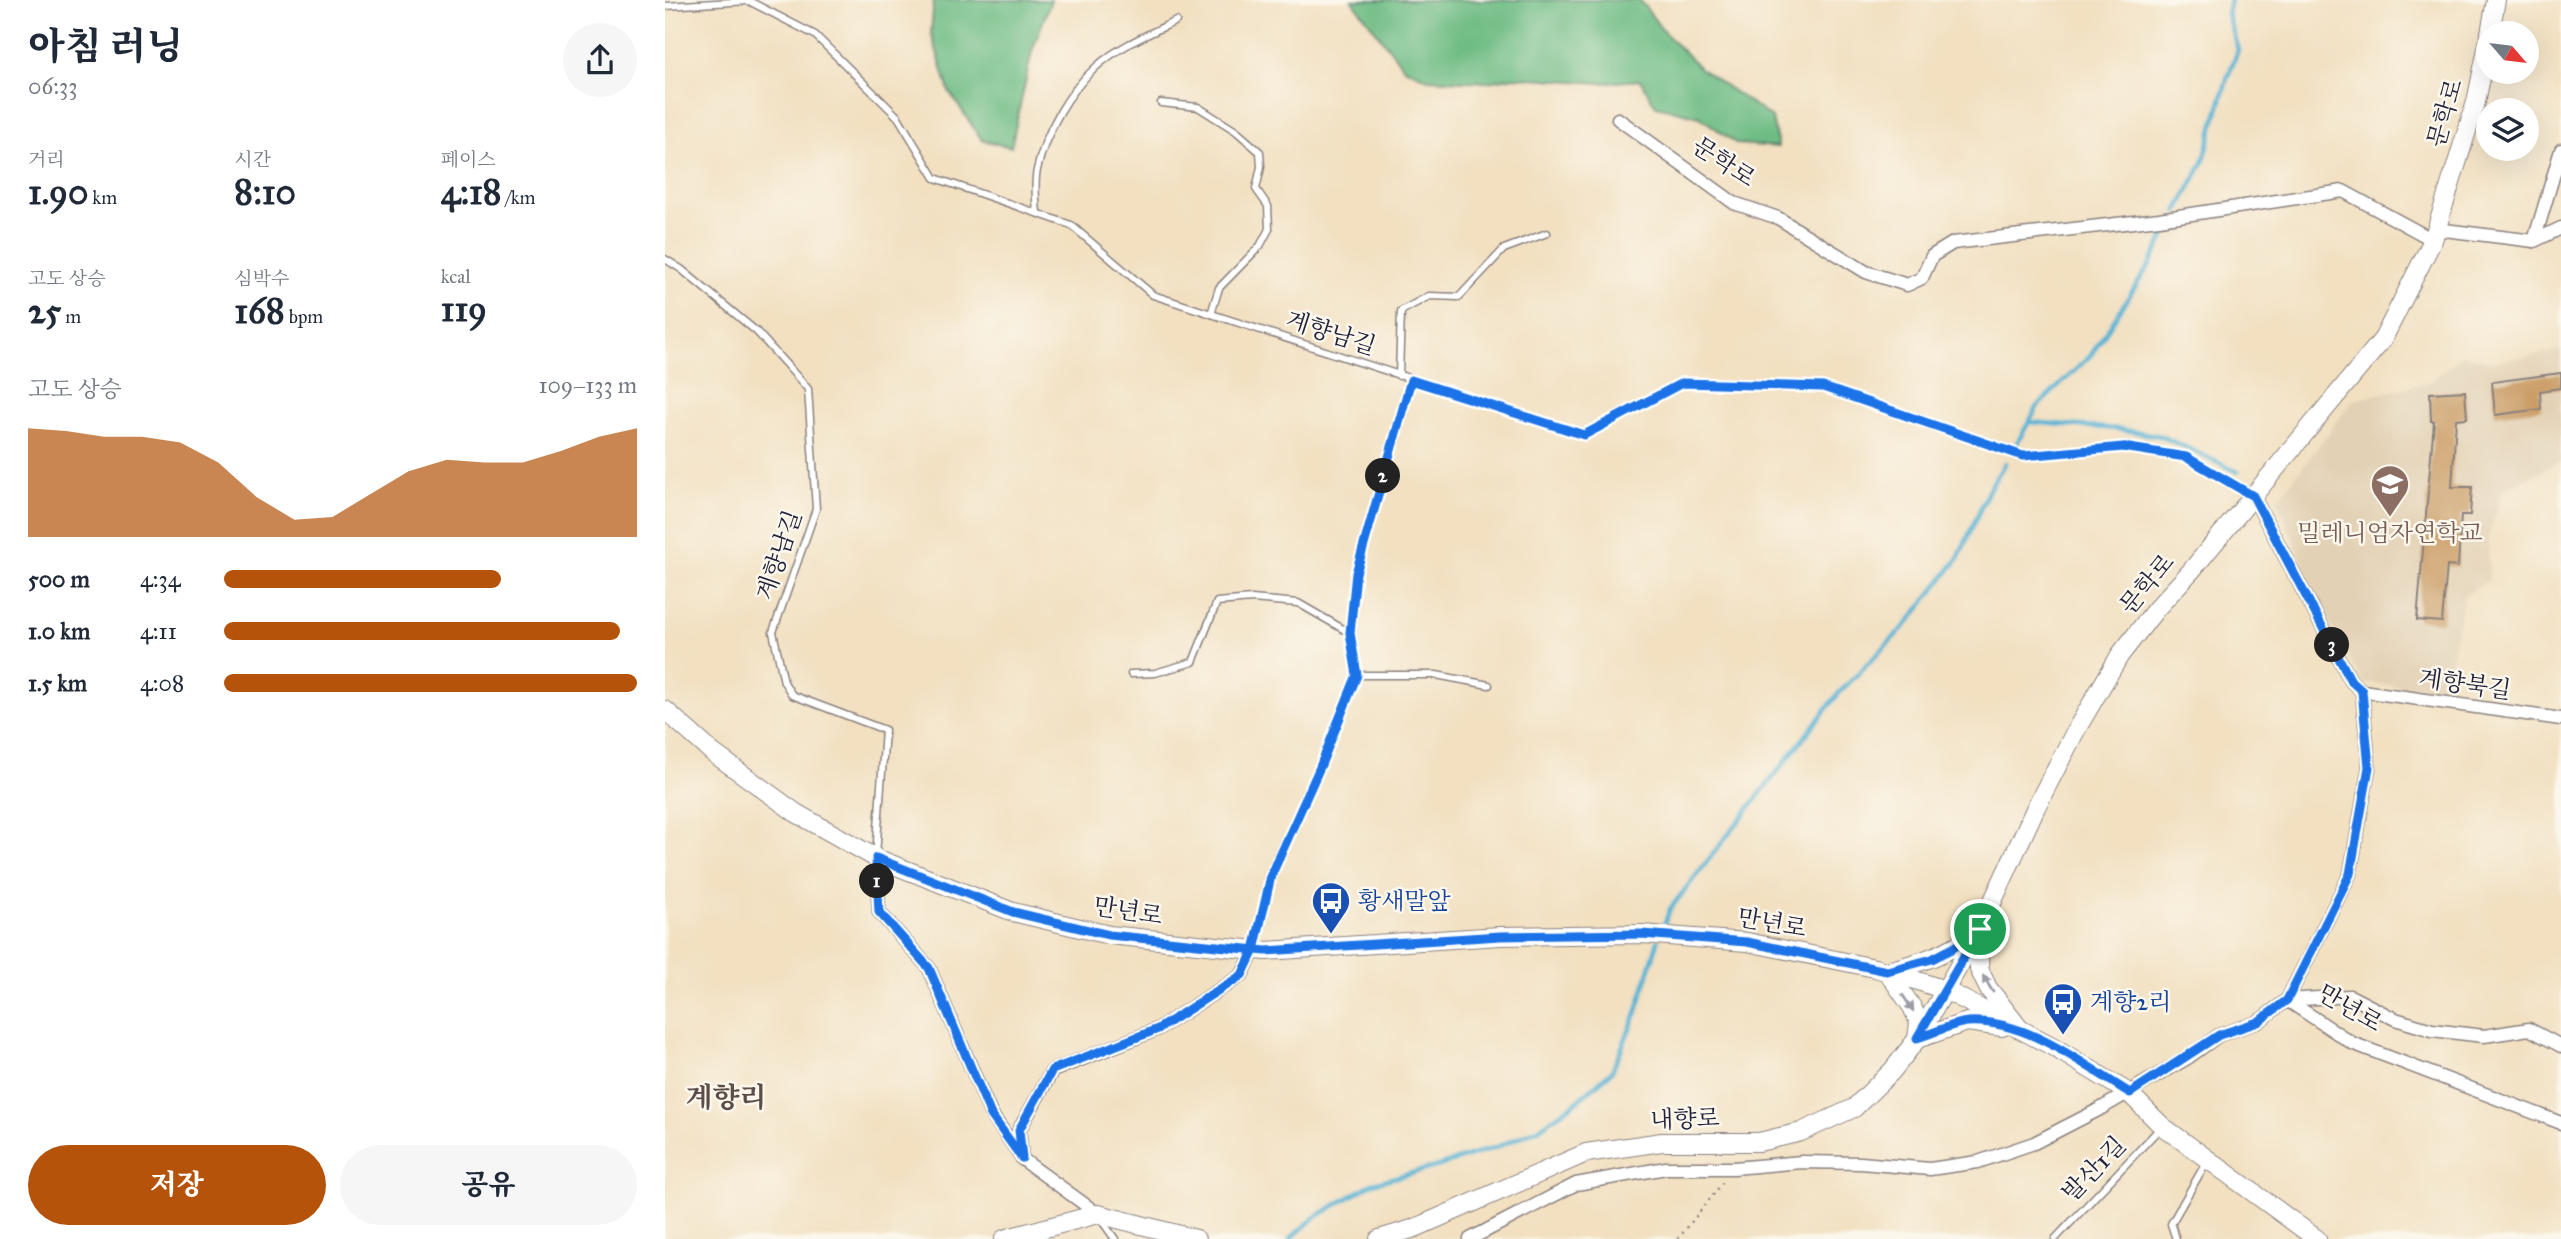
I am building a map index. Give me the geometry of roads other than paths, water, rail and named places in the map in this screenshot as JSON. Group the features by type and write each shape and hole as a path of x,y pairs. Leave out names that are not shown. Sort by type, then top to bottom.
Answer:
{"street":[{"path":"2492,21 2496,0"},
{"name":"문학로","path":"1945,990 1980,929 2036,807 2120,655 2383,339 2434,234 2480,84"},
{"name":"문학로","path":"1618,119 1734,203 1778,218 1867,272 1907,285 1922,278 1932,256 1953,243 2159,219 2343,191 2434,234"},
{"path":"2533,241 2561,150"},
{"path":"2434,234 2533,241 2561,228"},
{"path":"2253,496 2351,681 2362,691 2369,767 2350,874 2287,1000"},
{"name":"계향북길","path":"2362,691 2561,719"},
{"name":"만년로","path":"665,710 712,752 796,813 876,858 1013,912 1109,935 1254,950 1500,936 1642,934 1747,942 1887,971 1945,990 2052,1046 2130,1093 2162,1126 2317,1239"},
{"path":"876,858 879,912 929,968 991,1115 1022,1158 1098,1214 1196,1239"},
{"path":"1980,929 1932,959 1887,971 1916,1015 1919,1022 1917,1038 1967,1022 2020,1031"},
{"path":"1980,929 1979,969 1989,988 2020,1031"},
{"path":"1022,1158 1019,1130 1052,1070 1158,1029 1242,975 1254,950"},
{"name":"내향로","path":"1379,1239 1415,1228 1585,1153 1662,1142 1759,1142 1801,1132 1854,1108 1892,1071 1917,1038 1945,990"},
{"path":"2287,1000 2350,996 2395,1019 2433,1030 2484,1035 2529,1029 2561,1046"},
{"name":"만년로","path":"2130,1093 2219,1035 2258,1022 2287,1000 2352,1043 2561,1124"},
{"path":"1470,1239 1576,1184 1667,1168 1734,1168 1802,1162 1861,1163 1930,1169 1977,1162 2034,1143 2130,1093"},
{"path":"1004,1239 1098,1214"}],"lane":[{"name":"계향남길","path":"665,6 749,1 815,35 898,117 935,178 1071,225 1153,295 1584,435 1682,383 1823,387 2023,456 2123,447 2186,457 2253,496"},
{"path":"1037,213 1036,172 1050,132 1069,98 1096,66 1137,39 1176,21"},
{"path":"1161,103 1198,107 1237,131 1260,152 1261,167 1257,189 1268,206 1269,229 1260,246 1219,288 1211,314"},
{"name":"계향남길","path":"1399,376 1401,311 1429,296 1459,297 1504,249 1547,233"},
{"name":"계향남길","path":"665,259 681,269 757,332 808,389 816,509 773,632 785,682 792,695 885,730 876,858"},
{"path":"1254,950 1271,876 1320,767 1357,675 1350,633 1356,573 1411,380"},
{"path":"1131,674 1155,673 1193,662 1217,602 1252,599 1298,603 1350,633"},
{"path":"1357,675 1436,675 1489,685"},
{"name":"발산1길","path":"2055,1239 2162,1126"},
{"path":"2176,1239 2171,1224 2207,1159"},
{"path":"1098,1214 1115,1239"}],"waterway":[{"path":"2177,212 2203,163 2238,50 2227,14 2230,0"},
{"path":"2014,448 2038,406 2091,355 2150,264 2173,220"},
{"path":"2029,422 2118,429 2161,436 2238,472"},
{"path":"1662,930 1670,909 1839,693 1907,624 1958,559 1989,489 2005,463"},
{"path":"1290,1239 1314,1218 1373,1183 1497,1147 1538,1129 1575,1103 1612,1071 1636,1014 1658,941"}],"place":[{"name":"밀레니엄자연학교","path":"2390,518"},
{"name":"황새말앞","path":"1331,935"},
{"name":"계향2리","path":"2063,1036"}],"district":[{"name":"계향리","path":"726,1097"}]}
